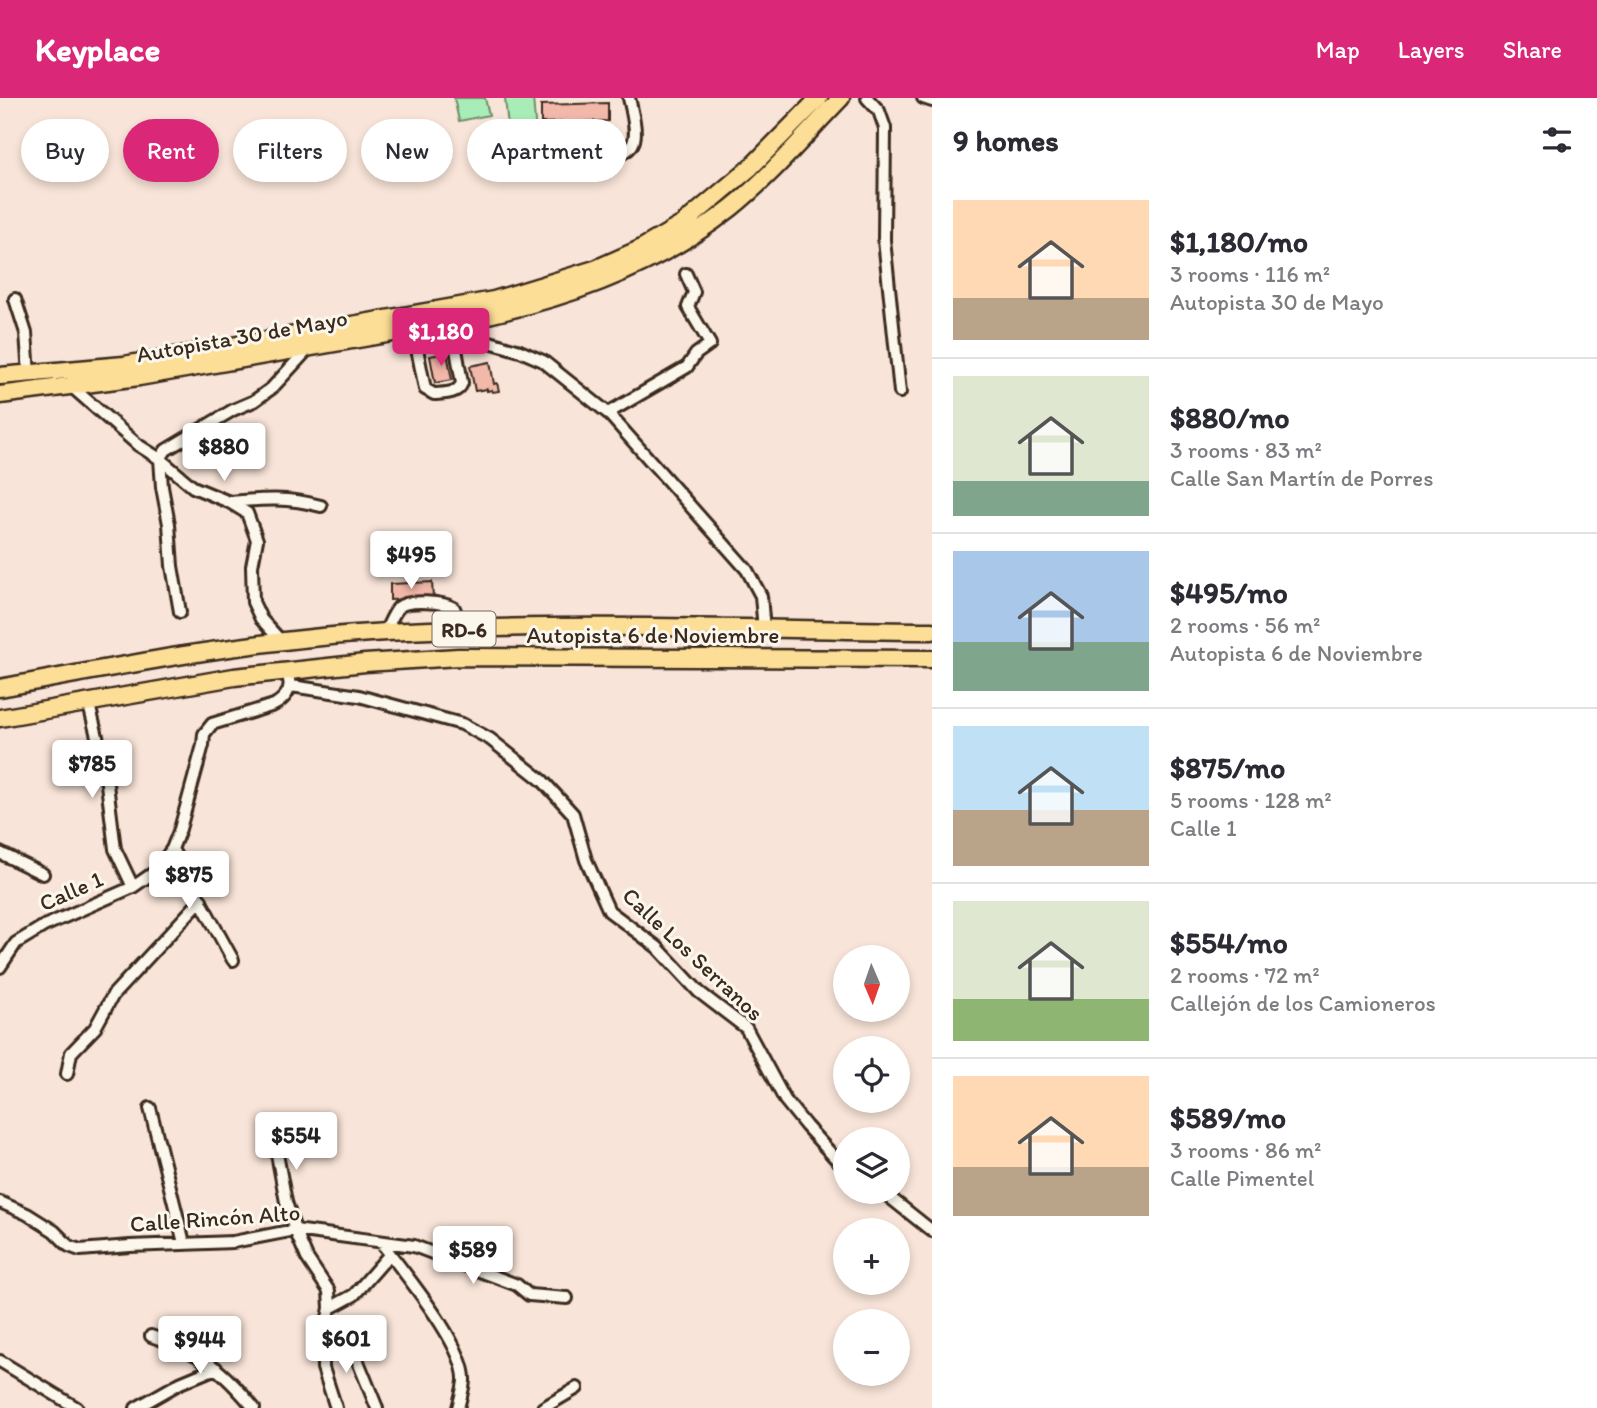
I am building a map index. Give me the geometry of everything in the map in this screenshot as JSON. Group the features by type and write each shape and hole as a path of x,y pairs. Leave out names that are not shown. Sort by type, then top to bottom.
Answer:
{"highway":[{"name":"Autopista 30 de Mayo","path":"0,376 124,365 494,300 595,270 639,249 692,217 751,167 819,98"},
{"name":"Autopista 30 de Mayo","path":"0,395 72,387 307,349 456,329 498,313 598,284 649,261 697,232 741,200 841,98"},
{"name":"Autopista 6 de Noviembre","path":"0,688 281,641 385,632 462,629 932,631"},
{"name":"Autopista 6 de Noviembre","path":"0,718 234,677 289,678 458,657 932,659"}],"street":[{"path":"627,152 635,142 636,131 629,98"},
{"path":"867,98 879,111 885,128 884,240 900,392"},
{"path":"922,98 932,101"},
{"path":"608,413 687,367 696,354 710,344 688,307 694,292 687,274"},
{"path":"15,299 26,333 29,374"},
{"path":"411,337 425,388 434,394 456,391 462,383 456,329"},
{"path":"456,329 463,334 520,351 543,361 608,413 747,570 761,596 764,630"},
{"path":"180,612 160,459 166,450 254,401 272,388 307,349"},
{"path":"72,387 138,445 160,459 193,487 229,502 247,513 257,540 252,566 253,602 261,619 281,641"},
{"path":"229,502 295,499 321,506"},
{"path":"385,632 399,607 406,604 439,602 454,608 462,629"},
{"name":"Calle 1","path":"0,967 16,943 44,926 133,887 156,871 172,849 180,829 204,734 212,724 274,705 280,701 289,678"},
{"name":"Calle Los Serranos","path":"289,678 462,724 490,739 543,781 573,814 586,860 609,911 657,947 699,992 746,1028 785,1100 833,1156"},
{"path":"88,701 105,768 115,849 133,887"},
{"path":"172,849 233,960"},
{"path":"0,853 43,874"},
{"path":"67,1074 71,1053 95,1028 113,995 201,900"},
{"path":"150,1108 184,1243"},
{"path":"269,1126 295,1230 307,1258 329,1291 330,1308 325,1331 323,1368 335,1408"},
{"name":"Calle Rincón Alto","path":"0,1202 27,1214 54,1231 69,1246 80,1250 233,1242 295,1230 414,1246 517,1285 529,1295 567,1298"},
{"path":"898,1204 932,1231"},
{"path":"381,1242 432,1312 458,1357 464,1380 458,1408"},
{"path":"330,1308 354,1295 390,1254"},
{"path":"325,1331 342,1331 352,1339 357,1359 377,1408"},
{"path":"151,1336 180,1345 216,1368 231,1379 254,1408"},
{"path":"0,1361 76,1408"},
{"path":"136,1408 180,1382 216,1368"},
{"path":"543,1408 577,1388"}],"green space":[{"path":"454,98 485,98 489,115 459,121"},
{"path":"505,98 533,98 535,119 507,119"}],"building":[{"path":"608,103 608,119 541,119 541,105"},
{"path":"447,353 452,380 435,383 430,356"},
{"path":"490,362 494,384 497,383 499,391 475,391 470,366"},
{"path":"432,582 433,598 390,600 390,584"}]}
